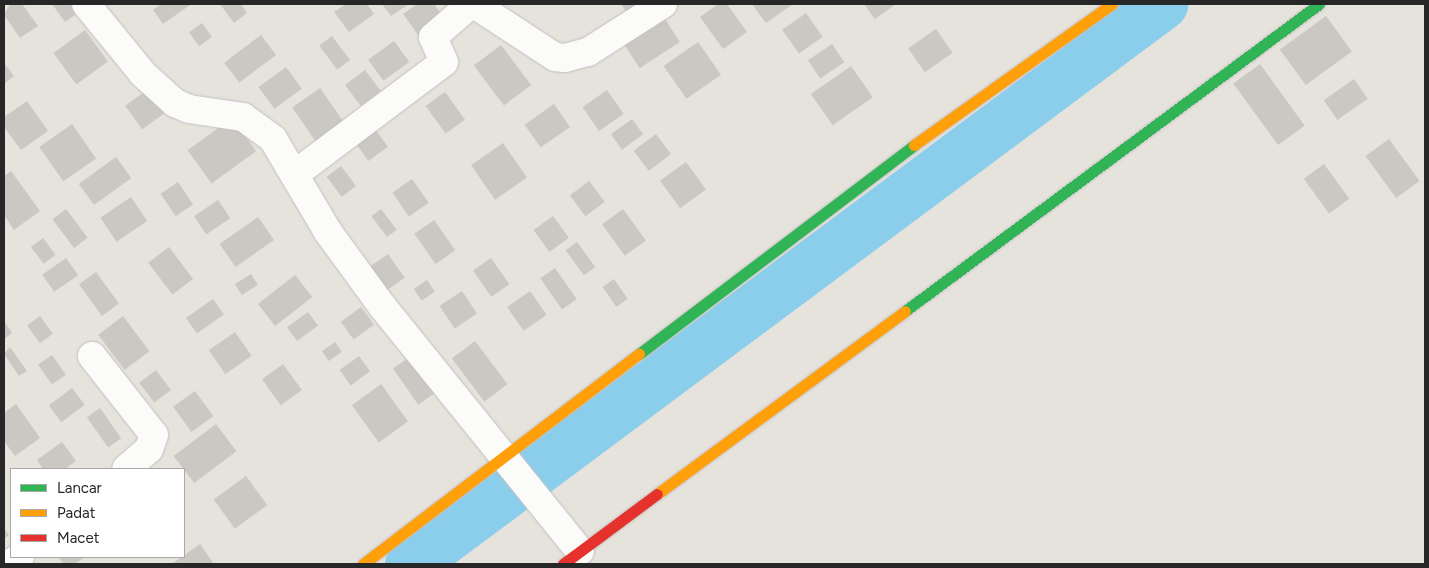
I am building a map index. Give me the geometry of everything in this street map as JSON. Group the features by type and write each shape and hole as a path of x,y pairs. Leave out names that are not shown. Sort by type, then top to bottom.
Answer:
{"street":[{"path":"86,4 163,94 189,109 224,113 260,126 295,174 333,240 508,465 571,551 1319,4"},
{"path":"295,174 444,62 433,37 473,4 555,56 565,58 588,52 663,4"},
{"path":"363,564 508,465 913,146 1112,4"},
{"path":"92,356 154,435 149,449 127,468"}],"building":[{"path":"10,4 22,4 38,26 20,38 4,15"},
{"path":"52,4 74,4 79,12 65,22"},
{"path":"161,4 190,5 163,24 153,10"},
{"path":"220,4 241,4 247,13 234,23"},
{"path":"346,4 367,4 374,14 349,32 334,12"},
{"path":"382,4 409,4 391,16"},
{"path":"417,4 434,4 444,18 419,36 403,14"},
{"path":"621,4 650,4 630,17"},
{"path":"718,4 727,4 747,32 723,49 700,17"},
{"path":"752,4 793,4 766,23"},
{"path":"864,4 896,4 875,19"},
{"path":"806,13 823,37 799,53 782,30"},
{"path":"663,16 680,42 640,68 623,42"},
{"path":"1326,16 1352,52 1306,85 1280,50"},
{"path":"202,23 212,37 199,46 189,32"},
{"path":"936,29 953,53 925,72 908,49"},
{"path":"85,30 108,62 76,84 53,53"},
{"path":"261,35 276,55 239,83 224,63"},
{"path":"332,36 350,60 337,70 319,46"},
{"path":"394,41 409,62 383,81 368,60"},
{"path":"698,42 721,75 687,99 664,66"},
{"path":"832,44 844,62 820,78 808,60"},
{"path":"501,45 531,85 504,105 474,65"},
{"path":"4,63 14,76 4,84"},
{"path":"1260,64 1305,125 1278,145 1233,83"},
{"path":"851,66 873,97 833,125 811,94"},
{"path":"286,67 302,89 274,109 258,87"},
{"path":"365,70 381,91 361,106 345,85"},
{"path":"1354,79 1368,99 1337,120 1324,100"},
{"path":"320,88 344,122 316,142 292,108"},
{"path":"147,90 164,113 142,129 125,106"},
{"path":"607,90 624,114 599,131 582,107"},
{"path":"445,92 465,120 446,134 426,106"},
{"path":"27,101 48,131 21,150 4,127 4,117"},
{"path":"554,104 570,127 541,148 525,125"},
{"path":"232,118 256,151 212,183 188,150"},
{"path":"632,119 643,134 622,150 611,134"},
{"path":"72,124 96,158 63,181 39,147"},
{"path":"375,129 388,147 369,161 356,143"},
{"path":"656,134 671,154 649,171 634,151"},
{"path":"1389,139 1420,181 1396,198 1366,156"},
{"path":"503,143 527,177 495,200 471,165"},
{"path":"116,157 131,178 94,205 79,184"},
{"path":"686,162 706,190 680,208 660,181"},
{"path":"1324,164 1349,199 1329,213 1304,179"},
{"path":"341,166 356,186 342,197 327,177"},
{"path":"11,171 40,211 14,230 4,215 4,176"},
{"path":"412,179 429,203 409,217 392,193"},
{"path":"589,181 605,202 585,216 570,195"},
{"path":"178,182 193,204 176,216 161,194"},
{"path":"131,197 147,221 117,242 100,218"},
{"path":"218,200 230,218 206,234 194,216"},
{"path":"66,209 88,238 74,248 52,219"},
{"path":"381,209 397,230 387,237 371,216"},
{"path":"623,209 646,241 625,256 602,224"},
{"path":"553,216 569,238 549,252 534,230"},
{"path":"258,217 274,240 236,267 219,244"},
{"path":"434,220 455,250 436,264 414,234"},
{"path":"43,238 56,255 44,264 31,247"},
{"path":"577,242 595,267 584,275 566,250"},
{"path":"169,247 193,279 172,295 148,263"},
{"path":"388,254 405,278 387,290 371,266"},
{"path":"66,258 78,275 54,292 42,275"},
{"path":"491,258 509,284 491,297 473,271"},
{"path":"555,268 577,299 562,309 540,278"},
{"path":"96,272 119,304 102,316 79,284"},
{"path":"251,274 258,285 242,295 235,284"},
{"path":"295,275 312,297 275,326 258,304"},
{"path":"614,279 628,299 616,307 603,287"},
{"path":"427,280 435,292 422,301 414,289"},
{"path":"462,291 477,313 455,328 440,306"},
{"path":"530,291 547,315 524,331 507,307"},
{"path":"213,299 224,315 197,333 186,318"},
{"path":"361,307 374,325 354,339 341,322"},
{"path":"308,312 318,326 297,341 287,327"},
{"path":"40,316 53,334 40,343 27,325"},
{"path":"123,316 149,351 125,370 98,335"},
{"path":"4,321 12,333 4,339"},
{"path":"235,332 252,356 225,374 209,350"},
{"path":"475,341 507,384 484,402 452,358"},
{"path":"335,342 342,352 329,361 322,351"},
{"path":"10,347 27,371 19,376 4,354"},
{"path":"52,355 66,375 52,384 38,365"},
{"path":"359,356 370,371 351,385 340,370"},
{"path":"411,356 436,392 418,405 393,369"},
{"path":"283,364 302,390 281,405 262,379"},
{"path":"156,370 171,390 154,403 139,383"},
{"path":"381,384 408,421 379,442 352,405"},
{"path":"72,388 85,405 61,422 49,405"},
{"path":"195,391 213,416 191,432 173,407"},
{"path":"16,404 40,438 15,456 4,441 4,413"},
{"path":"100,408 121,438 108,447 87,417"},
{"path":"216,424 236,451 194,483 185,471 185,468 183,468 174,456"},
{"path":"62,442 76,461 66,468 42,468 37,460"},
{"path":"246,476 267,505 235,529 214,500"},
{"path":"4,528 9,535 4,539"},
{"path":"200,544 214,564 173,563 180,558 185,558 185,555"},
{"path":"59,558 84,558 75,564 64,564"}],"waterway":[{"path":"410,564 1162,4"}],"traffic: fast":[{"path":"905,311 1319,4"},
{"path":"639,354 914,145"}],"traffic: slow":[{"path":"914,145 1112,4"},
{"path":"657,494 905,311"},
{"path":"363,564 639,354"}],"traffic: jam":[{"path":"563,564 657,494"}]}
